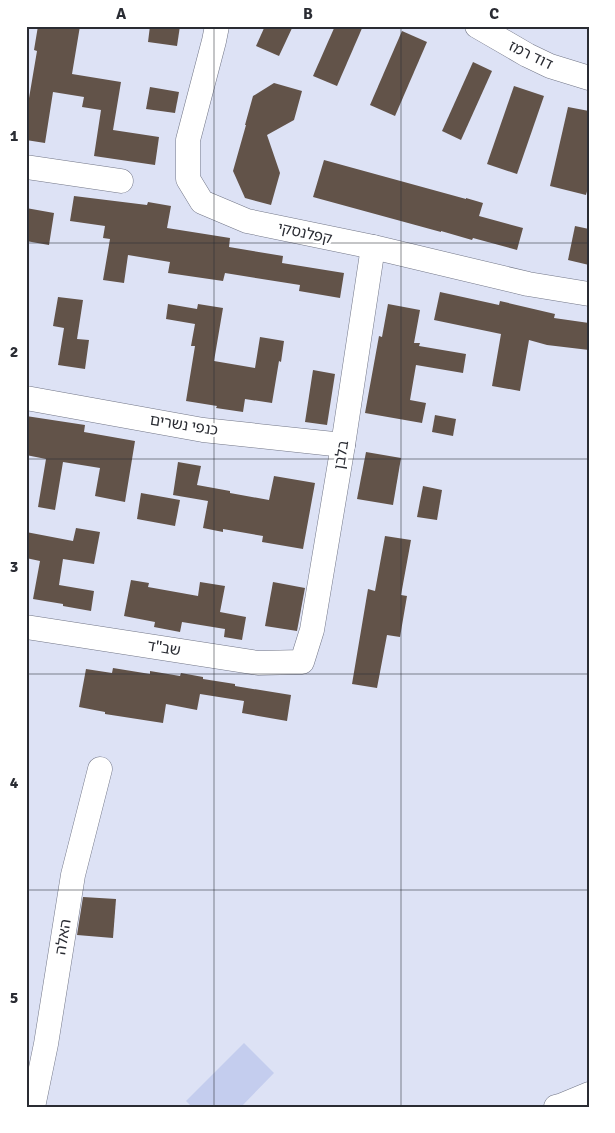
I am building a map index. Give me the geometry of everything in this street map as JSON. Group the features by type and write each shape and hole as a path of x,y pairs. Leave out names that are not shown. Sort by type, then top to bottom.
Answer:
{"street":[{"name":"קפלנסקי","path":"216,26 214,41 188,140 188,179 202,202 247,221 373,247 528,284 589,294"},
{"name":"דוד רמז","path":"477,26 550,66 589,78"},
{"path":"26,167 121,181"},
{"name":"בלבן","path":"302,662 312,630 343,445 373,247"},
{"name":"כנפי נשרים","path":"26,398 203,430 343,445"},
{"name":"שב''ד","path":"26,627 258,663 302,662"},
{"name":"האלה","path":"33,1107 48,1035 73,875 100,768"},
{"path":"556,1107 589,1094"}],"shaded area":[{"path":"244,1043 274,1073 241,1107 192,1107 186,1101"}],"building":[{"path":"38,26 80,26 72,74 121,82 113,130 159,137 155,165 94,156 101,110 82,107 84,97 53,92 45,143 26,140 26,104 28,104 37,51 34,50"},
{"path":"150,26 180,26 177,46 148,42"},
{"path":"265,26 293,26 279,56 256,46"},
{"path":"335,26 363,26 337,86 313,76"},
{"path":"402,31 427,42 395,116 370,105"},
{"path":"473,62 492,71 461,140 442,131"},
{"path":"274,83 302,91 294,120 267,135 280,173 271,205 245,198 233,171 253,96"},
{"path":"514,86 544,96 517,174 487,164"},
{"path":"150,87 179,92 175,113 146,109"},
{"path":"568,107 589,111 589,184 586,195 550,186"},
{"path":"324,160 483,203 479,216 523,228 517,250 473,238 472,240 441,232 313,197"},
{"path":"74,196 147,205 148,202 171,206 167,228 230,238 229,247 283,256 282,263 344,273 340,298 299,291 300,285 225,273 223,281 168,273 170,262 128,255 124,283 103,280 110,239 103,238 105,226 70,221"},
{"path":"26,208 54,213 49,245 26,241"},
{"path":"575,226 589,229 589,265 568,260"},
{"path":"440,292 499,305 500,301 555,314 554,318 589,323 589,350 547,345 529,340 520,391 492,386 501,334 434,320"},
{"path":"58,297 83,300 77,339 89,340 85,369 58,365 64,328 53,326"},
{"path":"168,304 197,309 198,304 223,308 214,361 255,368 260,337 284,341 272,403 245,399 243,412 186,401 195,346 191,346 195,324 166,319"},
{"path":"388,304 420,310 414,343 420,343 419,346 466,354 463,373 416,365 410,400 426,403 422,423 365,413 379,336 382,337"},
{"path":"313,370 335,374 327,425 305,422"},
{"path":"435,415 456,419 453,436 432,432"},
{"path":"26,416 85,425 84,432 135,441 125,502 95,496 100,468 63,462 55,510 38,507 46,459 26,455"},
{"path":"366,452 401,458 393,505 357,499"},
{"path":"178,462 201,466 197,485 269,500 274,476 315,483 303,549 262,542 263,536 223,529 223,532 203,528 208,501 173,495"},
{"path":"423,486 442,490 437,520 417,517"},
{"path":"141,493 180,500 175,526 137,519"},
{"path":"76,528 100,532 94,564 63,559 59,585 94,591 91,611 33,599 40,561 26,558 26,532 73,541"},
{"path":"385,536 411,540 401,595 407,596 400,637 387,635 377,688 352,684 368,589 375,591"},
{"path":"131,580 149,583 148,587 198,596 200,582 225,586 220,612 246,617 242,640 224,637 225,629 182,622 180,632 154,627 155,622 124,616"},
{"path":"273,582 305,588 297,631 265,626"},
{"path":"113,668 150,674 150,671 180,676 181,673 235,684 235,686 291,695 287,721 242,713 244,701 200,694 197,710 166,704 163,723 105,714 105,712 79,707 86,669 112,673"},
{"path":"83,897 116,899 113,938 77,935"}]}
